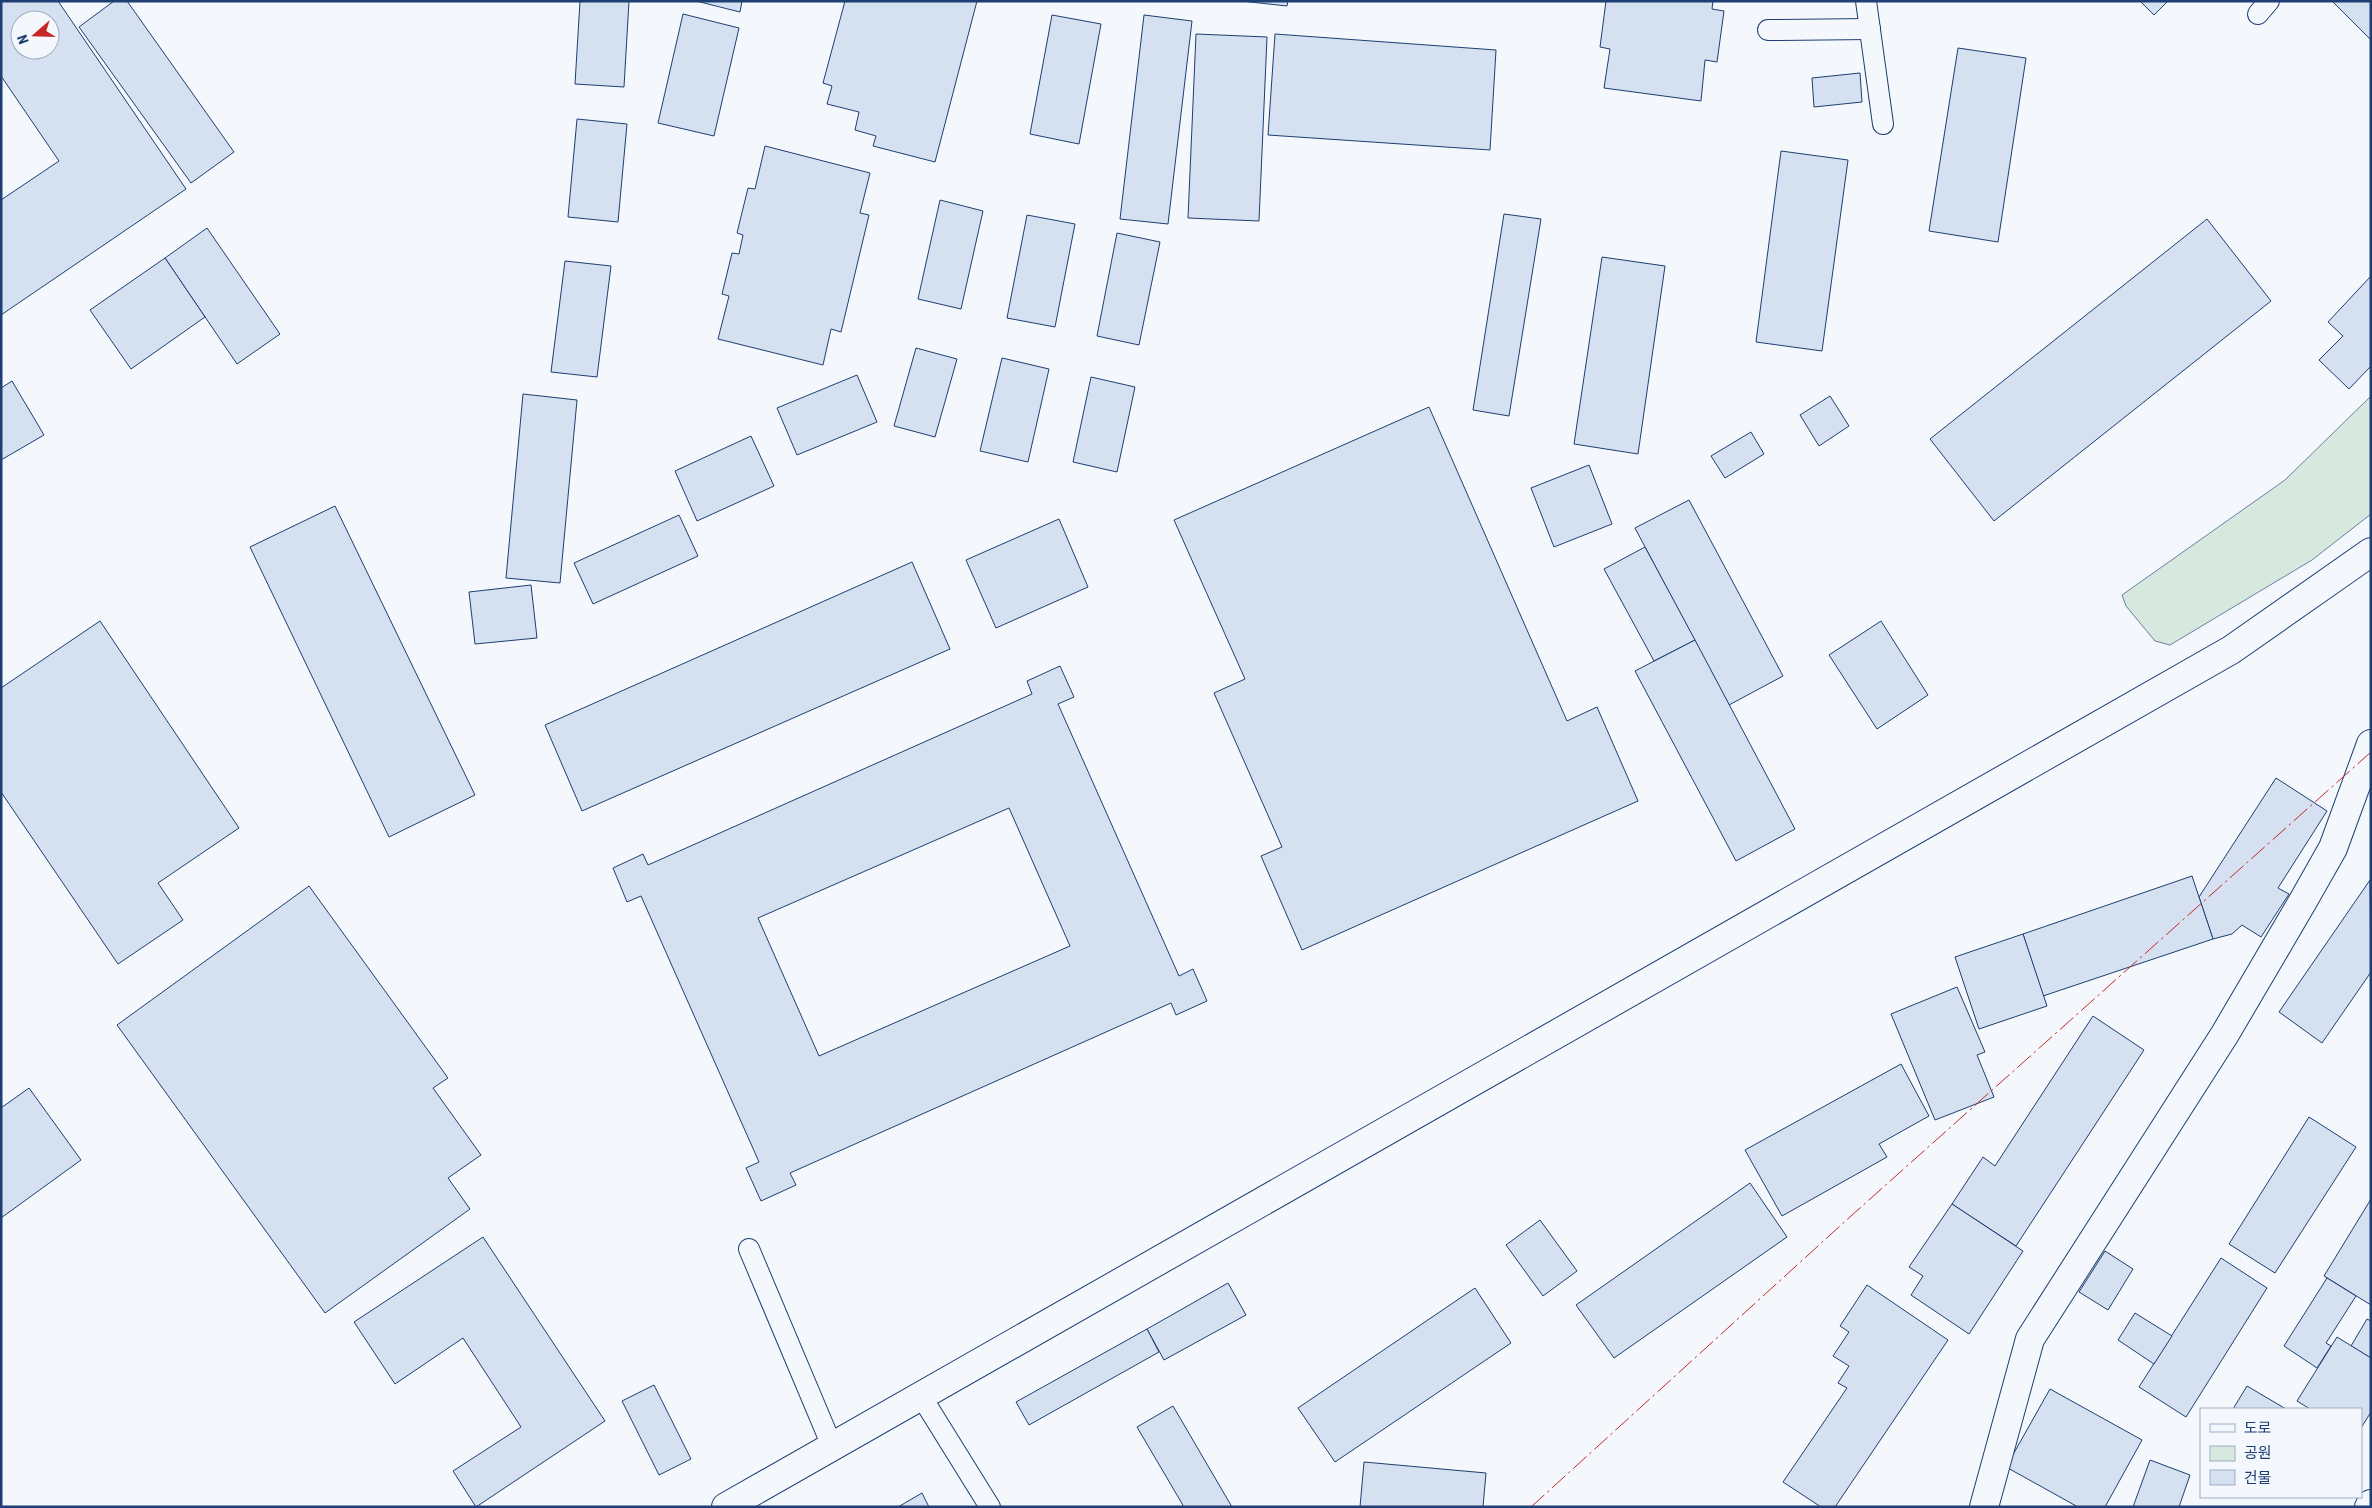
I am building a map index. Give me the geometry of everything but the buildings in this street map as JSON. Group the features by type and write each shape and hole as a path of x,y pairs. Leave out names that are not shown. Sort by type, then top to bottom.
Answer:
{"street":[{"path":"726,1507 2231,650 2371,552"},
{"path":"1984,1507 2030,1339 2225,1034 2304,901 2333,848 2371,744"}],"lane":[{"path":"1866,1 1883,124"},
{"path":"1768,30 1870,29"},
{"path":"749,1249 832,1446"},
{"path":"921,1396 990,1507"}],"green space":[{"path":"2371,396 2371,514 2312,560 2170,645 2155,641 2126,606 2122,595 2285,480"}],"power":[{"path":"1531,1507 1851,1216 2371,752"}]}
